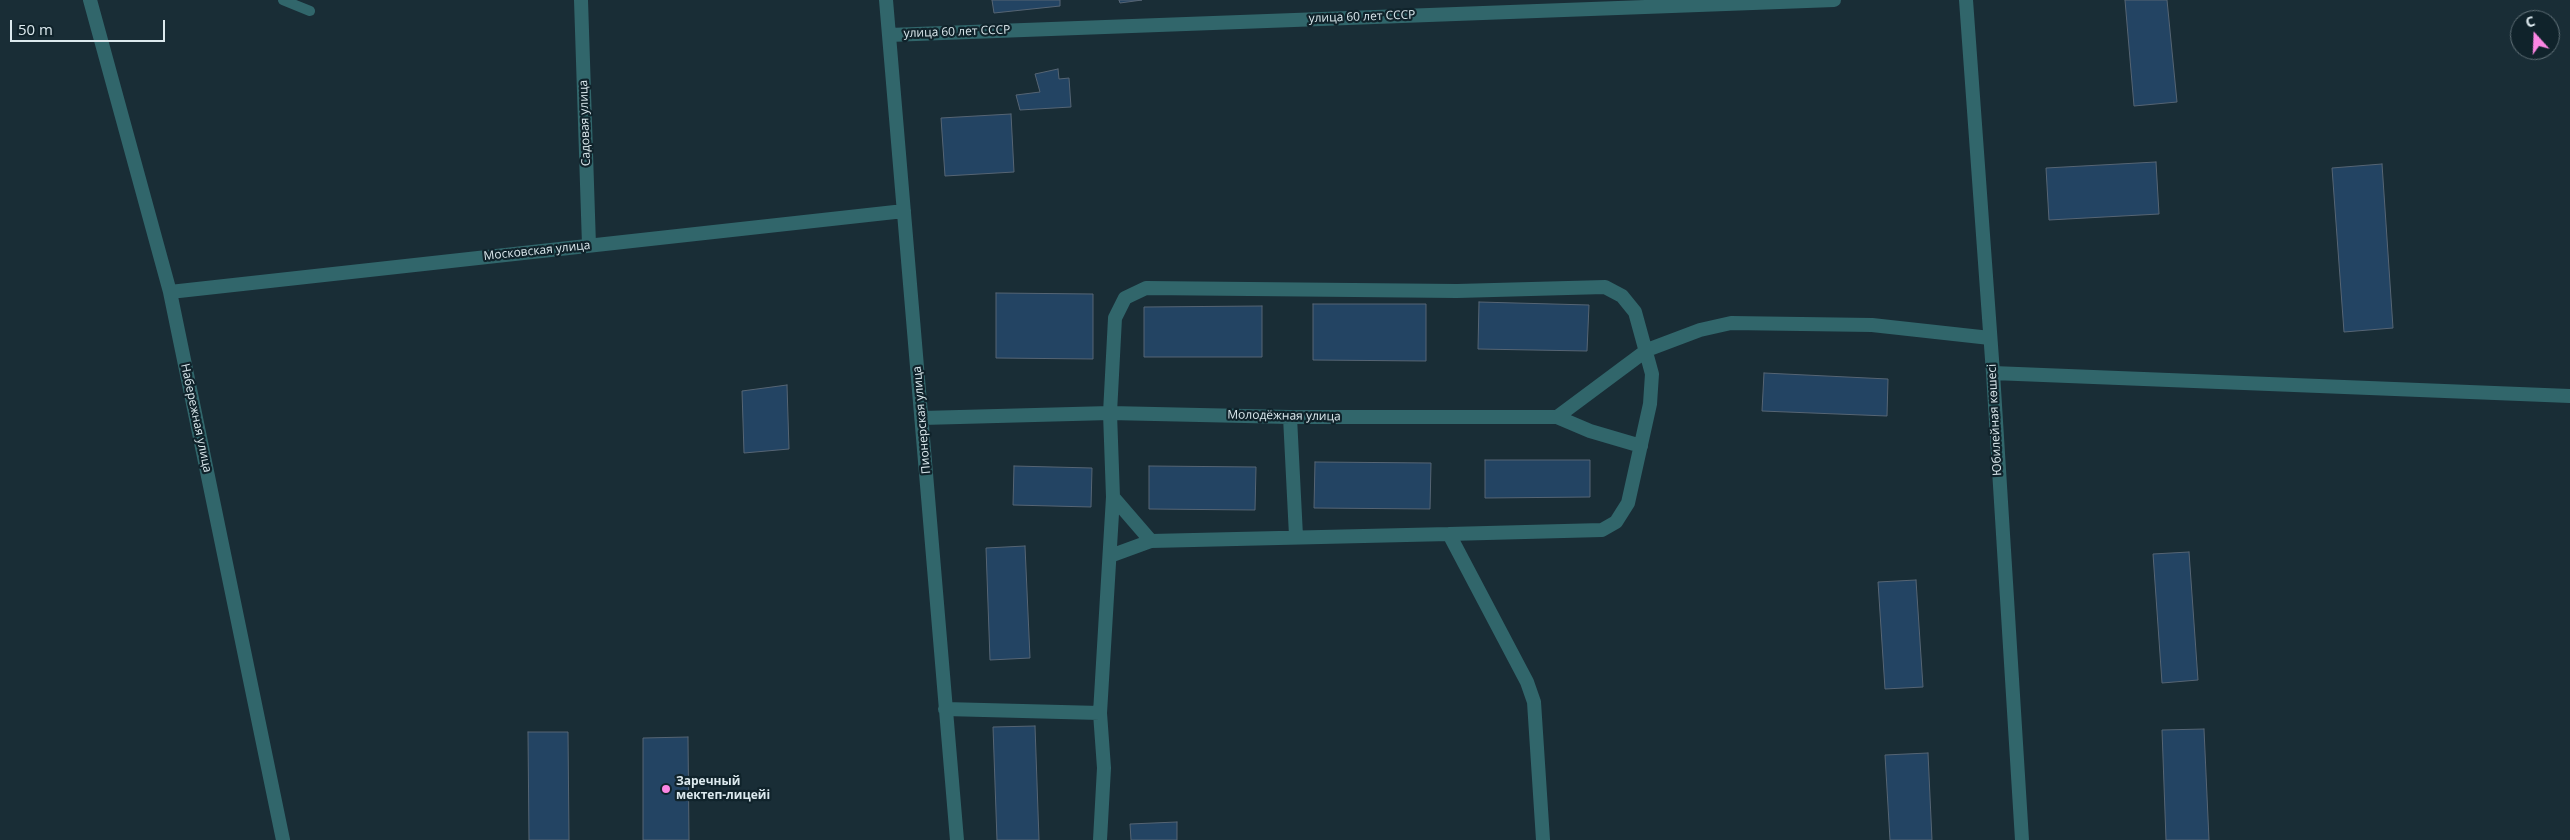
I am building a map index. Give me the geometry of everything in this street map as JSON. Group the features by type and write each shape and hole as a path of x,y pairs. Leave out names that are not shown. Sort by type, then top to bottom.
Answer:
{"street":[{"name":"Набережная улица","path":"90,0 170,292 283,840"},
{"name":"Садовая улица","path":"581,0 589,245"},
{"name":"Пионерская улица","path":"886,0 957,840"},
{"name":"улица 60 лет СССР","path":"889,35 1834,0"},
{"name":"Юбилейная көшесі","path":"1966,0 1993,373 2022,840"},
{"name":"Московская улица","path":"170,292 904,210"},
{"path":"1100,840 1104,768 1100,713 1113,497 1110,413 1115,318 1124,298 1146,288 1457,291 1605,287 1622,296 1635,312 1647,350 1652,374 1650,404 1628,503 1616,522 1602,530 1151,541 1110,556"},
{"path":"1557,417 1647,350 1700,330 1731,323 1872,325 1990,338"},
{"path":"1993,373 2570,396"},
{"name":"Молодёжная улица","path":"922,418 1110,413 1290,417 1557,417 1590,431 1641,446"},
{"path":"1290,417 1296,536"},
{"path":"1113,497 1151,541"},
{"path":"1449,534 1527,682 1534,702 1543,840"},
{"path":"945,709 1100,713"}],"lane":[{"path":"283,0 310,11"}],"building":[{"path":"992,0 1060,0 1060,6 994,13"},
{"path":"1119,0 1142,0 1120,3"},
{"path":"2125,0 2167,0 2177,102 2134,106"},
{"path":"1058,69 1059,79 1069,78 1071,107 1020,110 1016,95 1040,92 1035,74"},
{"path":"1011,114 1014,172 945,176 941,118"},
{"path":"2156,162 2159,214 2049,220 2046,168"},
{"path":"2382,164 2393,328 2344,332 2332,168"},
{"path":"996,293 1093,294 1093,359 996,358"},
{"path":"1479,302 1589,305 1587,351 1478,349"},
{"path":"1313,304 1426,304 1426,361 1313,360"},
{"path":"1262,306 1262,357 1144,357 1144,307"},
{"path":"1764,373 1888,379 1887,416 1762,411"},
{"path":"787,385 789,449 744,453 742,391"},
{"path":"1485,460 1590,460 1590,497 1485,498"},
{"path":"1315,462 1431,463 1430,509 1314,508"},
{"path":"1014,466 1092,468 1091,507 1013,505"},
{"path":"1149,466 1256,467 1255,510 1149,509"},
{"path":"1025,546 1030,658 990,660 986,548"},
{"path":"2189,552 2198,680 2162,683 2153,554"},
{"path":"1916,580 1923,687 1885,689 1878,582"},
{"path":"1035,726 1039,840 997,840 993,727"},
{"path":"2204,729 2209,840 2166,840 2162,730"},
{"path":"528,732 568,732 569,840 529,840"},
{"name":"Заречный мектеп-лицейі","path":"688,737 689,840 643,840 643,738"},
{"path":"1928,753 1932,840 1890,840 1885,755"},
{"path":"1177,822 1177,840 1131,840 1130,824"}],"place":[{"name":"Заречный мектеп-лицейі","path":"666,789"}]}
